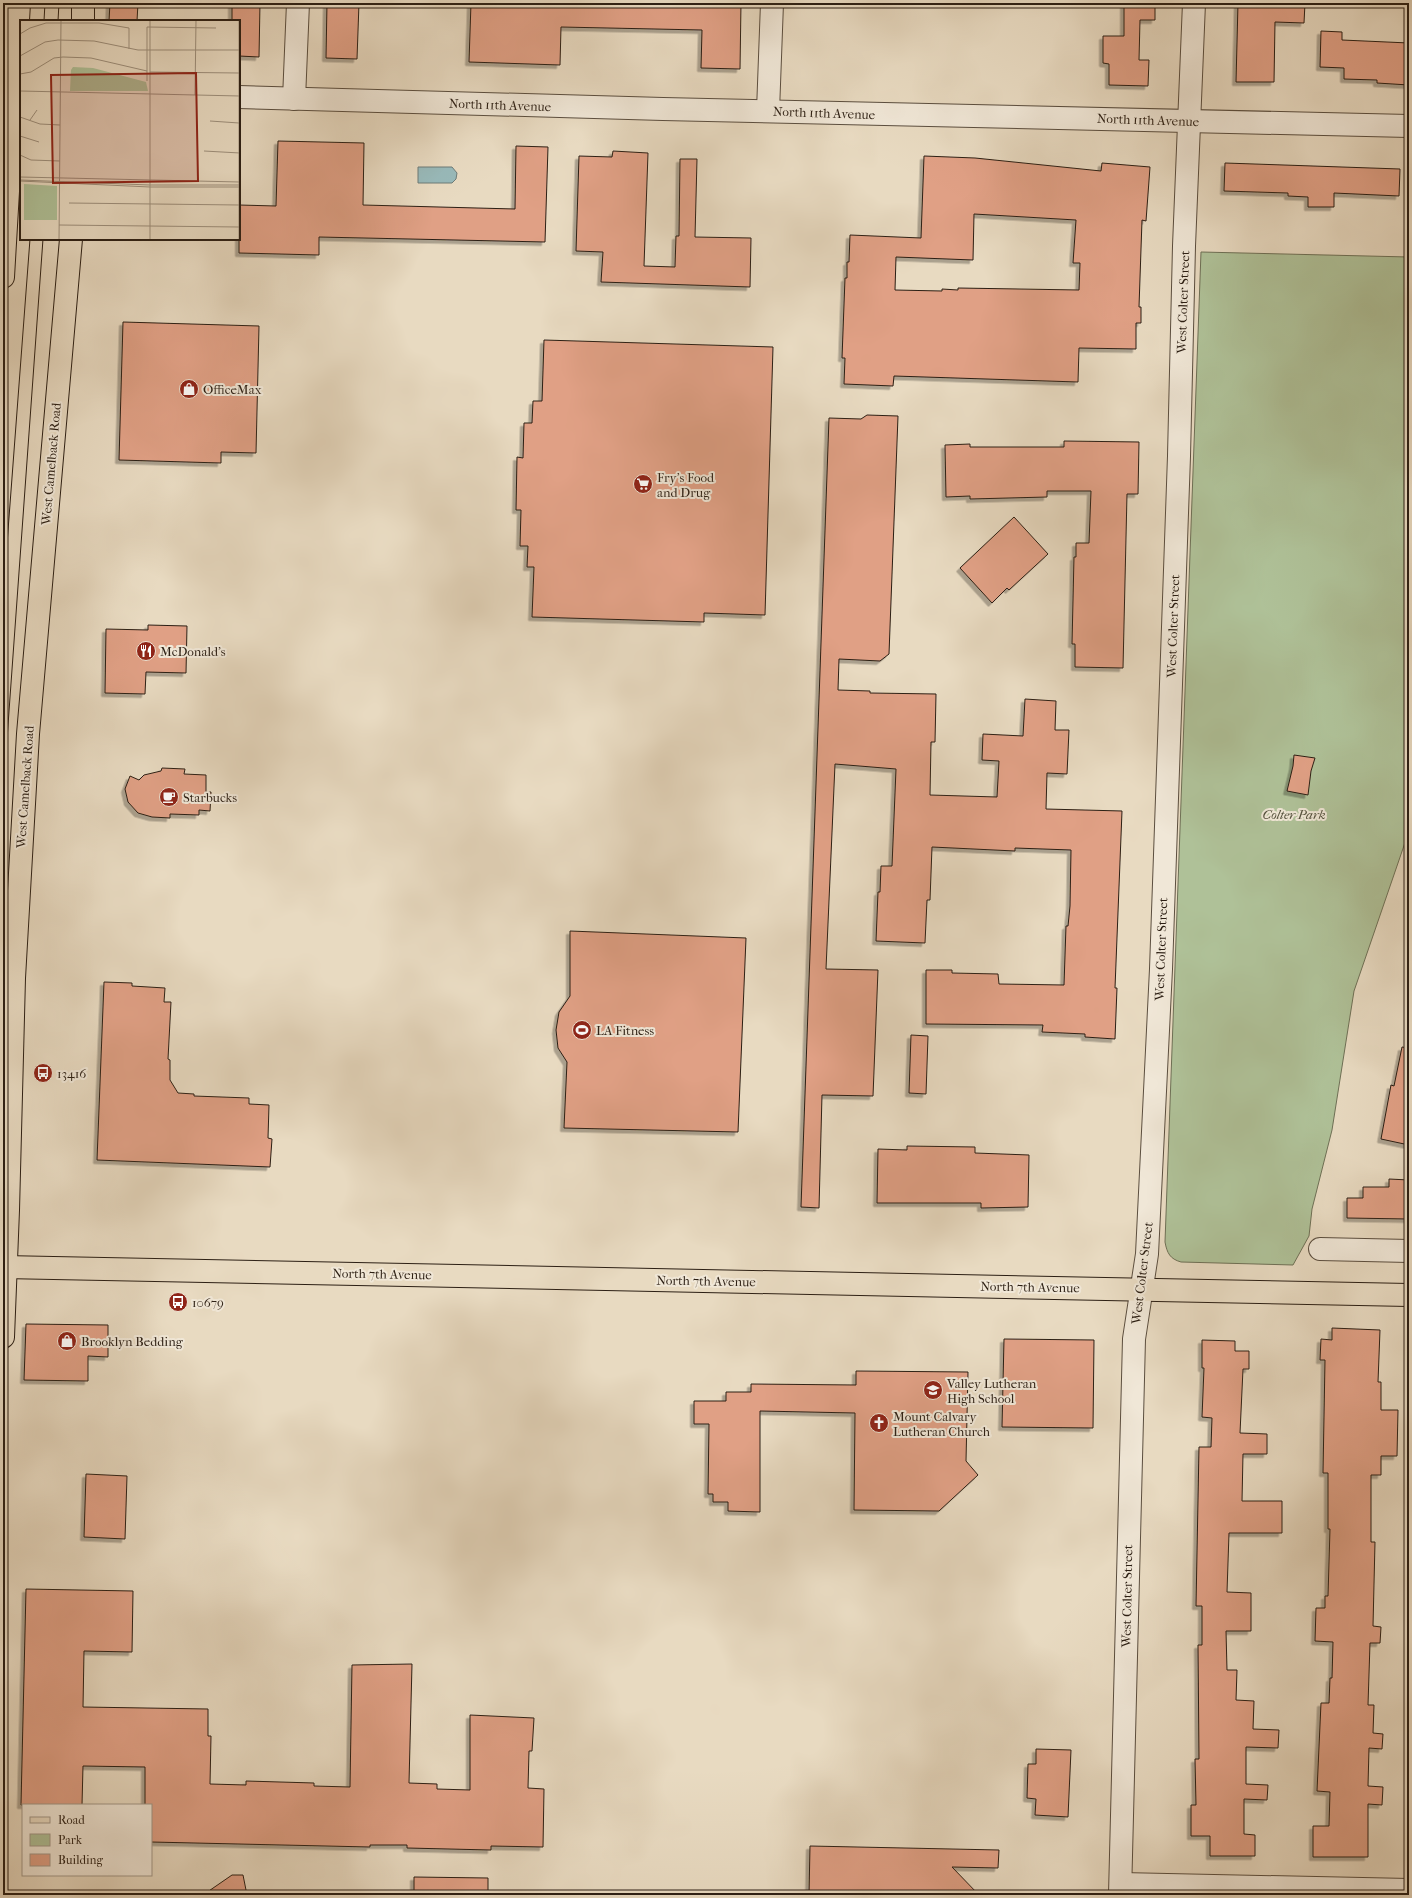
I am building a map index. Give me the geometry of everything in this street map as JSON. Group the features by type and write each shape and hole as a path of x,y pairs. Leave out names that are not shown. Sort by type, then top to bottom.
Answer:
{"main road":[{"path":"3,277 19,3"},
{"path":"83,3 83,20"},
{"name":"West Camelback Road","path":"3,1337 14,978 28,734 71,240"},
{"name":"North 7th Avenue","path":"4,1267 1409,1295"}],"street":[{"path":"294,99 298,3"},
{"path":"768,111 772,3"},
{"name":"West Colter Street","path":"1121,1889 1134,1339 1147,1254 1161,969 1194,3"},
{"name":"North 11th Avenue","path":"240,97 1409,126"},
{"path":"1320,1249 1409,1251"},
{"path":"1121,1889 1409,1890"}],"green space":[{"name":"Colter Park","path":"1201,252 1409,257 1409,831 1354,991 1332,1130 1312,1209 1309,1236 1293,1265 1181,1262 1174,1259 1170,1255 1165,1242"}],"water":[{"path":"418,167 452,167 457,173 456,179 452,183 418,183"}],"building":[{"path":"110,3 138,3 137,20 109,20"},
{"path":"232,3 260,3 259,57 240,56 240,20 232,20"},
{"path":"327,3 359,3 357,59 326,58"},
{"path":"471,3 741,3 740,69 701,68 702,30 561,27 560,65 469,62"},
{"path":"1124,3 1155,3 1155,20 1140,20 1139,60 1149,60 1148,86 1109,85 1109,64 1103,63 1103,36 1124,36"},
{"path":"1238,3 1305,3 1304,23 1275,22 1274,82 1236,82"},
{"path":"1321,31 1342,32 1342,40 1409,43 1409,85 1377,83 1377,80 1344,79 1344,68 1320,67"},
{"path":"278,141 364,143 363,205 515,209 516,146 548,147 545,242 319,237 319,255 239,253 240,205 276,206"},
{"path":"613,151 648,153 644,266 675,267 676,236 679,236 680,159 697,159 695,237 751,238 750,287 601,282 603,252 576,251 579,156 612,157"},
{"path":"924,156 975,158 1101,171 1102,163 1150,167 1146,221 1142,220 1139,307 1141,307 1141,323 1136,323 1136,349 1079,348 1078,382 894,376 893,386 844,384 845,358 842,358 845,278 847,278 847,262 849,262 850,235 921,238","holes":["974,214 1076,220 1073,263 1080,263 1079,290 958,288 958,290 942,289 942,291 895,290 896,257 973,260"]},
{"path":"1225,163 1400,169 1399,196 1334,193 1334,207 1308,207 1308,197 1288,196 1288,193 1224,191"},
{"name":"OfficeMax","path":"123,322 259,326 256,453 221,452 221,463 119,460"},
{"name":"Fry's Food and Drug","path":"544,340 773,347 765,615 704,613 704,622 532,617 534,567 527,567 528,546 520,546 521,510 516,510 517,457 523,458 524,423 532,423 533,401 542,401"},
{"path":"867,415 898,416 889,654 880,661 839,659 838,690 870,691 870,693 936,694 935,742 931,742 930,795 997,797 999,761 982,760 983,734 1023,736 1025,699 1056,701 1055,730 1069,730 1067,774 1047,773 1046,809 1122,811 1115,988 1117,988 1115,1039 1085,1037 1085,1034 1042,1032 1043,1025 926,1024 926,970 952,970 952,973 998,974 999,984 1064,985 1066,926 1068,926 1070,906 1071,850 1015,848 1015,851 932,847 930,900 927,900 925,943 876,941 878,892 880,892 881,866 892,866 896,769 835,764 826,969 878,970 873,1096 822,1095 819,1208 801,1207 829,418 861,419"},
{"path":"1064,441 1139,442 1138,494 1127,494 1123,668 1075,667 1075,644 1072,644 1074,557 1076,557 1076,543 1089,543 1091,491 1047,491 1047,497 970,499 970,496 946,497 945,445 970,444 970,447 1064,447"},
{"path":"1014,517 1048,554 1009,590 1007,588 992,603 960,568"},
{"name":"McDonald's","path":"148,625 187,626 186,673 146,672 145,694 105,693 106,629 148,630"},
{"path":"1294,755 1315,758 1311,771 1308,795 1287,791"},
{"name":"Starbucks","path":"162,768 185,769 184,774 206,775 206,792 211,792 210,811 199,810 199,815 170,814 170,818 152,817 138,813 128,802 125,789 130,776 139,780 144,775 161,771"},
{"path":"570,931 746,938 738,1132 564,1128 567,1062 558,1048 556,1030 559,1012 570,996"},
{"path":"104,982 132,983 132,986 165,988 164,1002 171,1002 168,1059 170,1060 170,1080 178,1093 194,1094 194,1096 249,1098 249,1104 269,1105 268,1138 272,1139 270,1167 97,1160"},
{"path":"911,1035 928,1036 926,1094 909,1093"},
{"path":"1402,1047 1409,1048 1409,1145 1381,1139 1391,1085 1394,1086"},
{"path":"907,1146 975,1147 975,1153 1029,1155 1028,1207 981,1208 981,1203 877,1203 878,1149 907,1150"},
{"path":"1389,1179 1409,1180 1409,1219 1347,1218 1347,1198 1363,1198 1363,1187 1389,1187"},
{"name":"Brooklyn Bedding","path":"26,1324 108,1325 108,1357 88,1356 88,1381 24,1380"},
{"path":"1332,1328 1380,1330 1378,1382 1381,1382 1381,1410 1398,1410 1397,1456 1381,1456 1381,1475 1371,1475 1371,1542 1375,1542 1373,1626 1381,1627 1380,1643 1370,1643 1368,1705 1374,1705 1373,1733 1383,1734 1382,1749 1369,1748 1368,1786 1383,1787 1382,1805 1368,1804 1368,1857 1313,1857 1313,1826 1329,1826 1330,1792 1317,1791 1321,1703 1329,1703 1330,1678 1332,1678 1333,1642 1315,1641 1316,1608 1325,1608 1325,1596 1328,1596 1330,1529 1328,1529 1328,1473 1323,1473 1325,1360 1320,1360 1321,1339 1332,1340"},
{"path":"1004,1339 1094,1340 1093,1428 1002,1427"},
{"path":"1202,1340 1235,1341 1235,1351 1249,1351 1249,1369 1243,1369 1240,1433 1267,1434 1267,1454 1243,1454 1242,1501 1282,1501 1282,1533 1229,1533 1227,1592 1251,1593 1251,1631 1226,1631 1227,1670 1237,1670 1236,1700 1254,1701 1253,1729 1279,1730 1278,1748 1246,1747 1246,1784 1268,1785 1267,1800 1244,1799 1244,1834 1255,1835 1255,1856 1210,1856 1210,1836 1191,1836 1191,1805 1196,1805 1195,1759 1199,1759 1198,1645 1202,1645 1202,1606 1196,1606 1199,1447 1211,1447 1212,1418 1202,1417 1204,1368 1202,1368"},
{"path":"856,1371 968,1372 966,1461 978,1475 939,1511 854,1510 855,1413 760,1411 760,1512 728,1511 728,1502 713,1502 713,1494 708,1494 709,1424 694,1424 694,1401 726,1401 726,1392 751,1392 751,1384 856,1385"},
{"path":"86,1474 127,1476 125,1539 84,1537"},
{"path":"26,1589 133,1591 132,1652 84,1651 83,1707 208,1709 208,1736 211,1736 210,1784 246,1785 246,1781 314,1783 314,1786 350,1787 352,1665 412,1664 409,1783 437,1784 437,1789 470,1790 470,1715 534,1718 532,1751 529,1751 528,1788 544,1789 543,1847 491,1846 491,1850 407,1848 407,1845 370,1845 370,1847 152,1842 152,1804 145,1804 145,1767 83,1766 82,1804 21,1805"},
{"path":"1036,1749 1071,1750 1068,1817 1035,1815 1036,1799 1027,1798 1028,1764 1036,1764"},
{"path":"810,1846 999,1850 998,1868 952,1867 979,1895 809,1895"},
{"path":"232,1875 243,1875 247,1895 203,1895"},
{"path":"414,1877 488,1878 488,1893 414,1892"}],"tram line":[{"path":"44,20 45,3"},
{"path":"58,20 59,3"},
{"path":"3,597 30,240"},
{"path":"3,817 7,739 43,240"}],"place":[{"name":"OfficeMax","path":"189,389"},
{"name":"Fry's Food and Drug","path":"643,484"},
{"name":"McDonald's","path":"146,651"},
{"name":"Starbucks","path":"169,797"},
{"name":"LA Fitness","path":"582,1030"},
{"name":"13416","path":"43,1073"},
{"name":"10679","path":"178,1302"},
{"name":"Brooklyn Bedding","path":"67,1341"},
{"name":"Valley Lutheran High School","path":"933,1390"},
{"name":"Mount Calvary Lutheran Church","path":"879,1423"}]}
